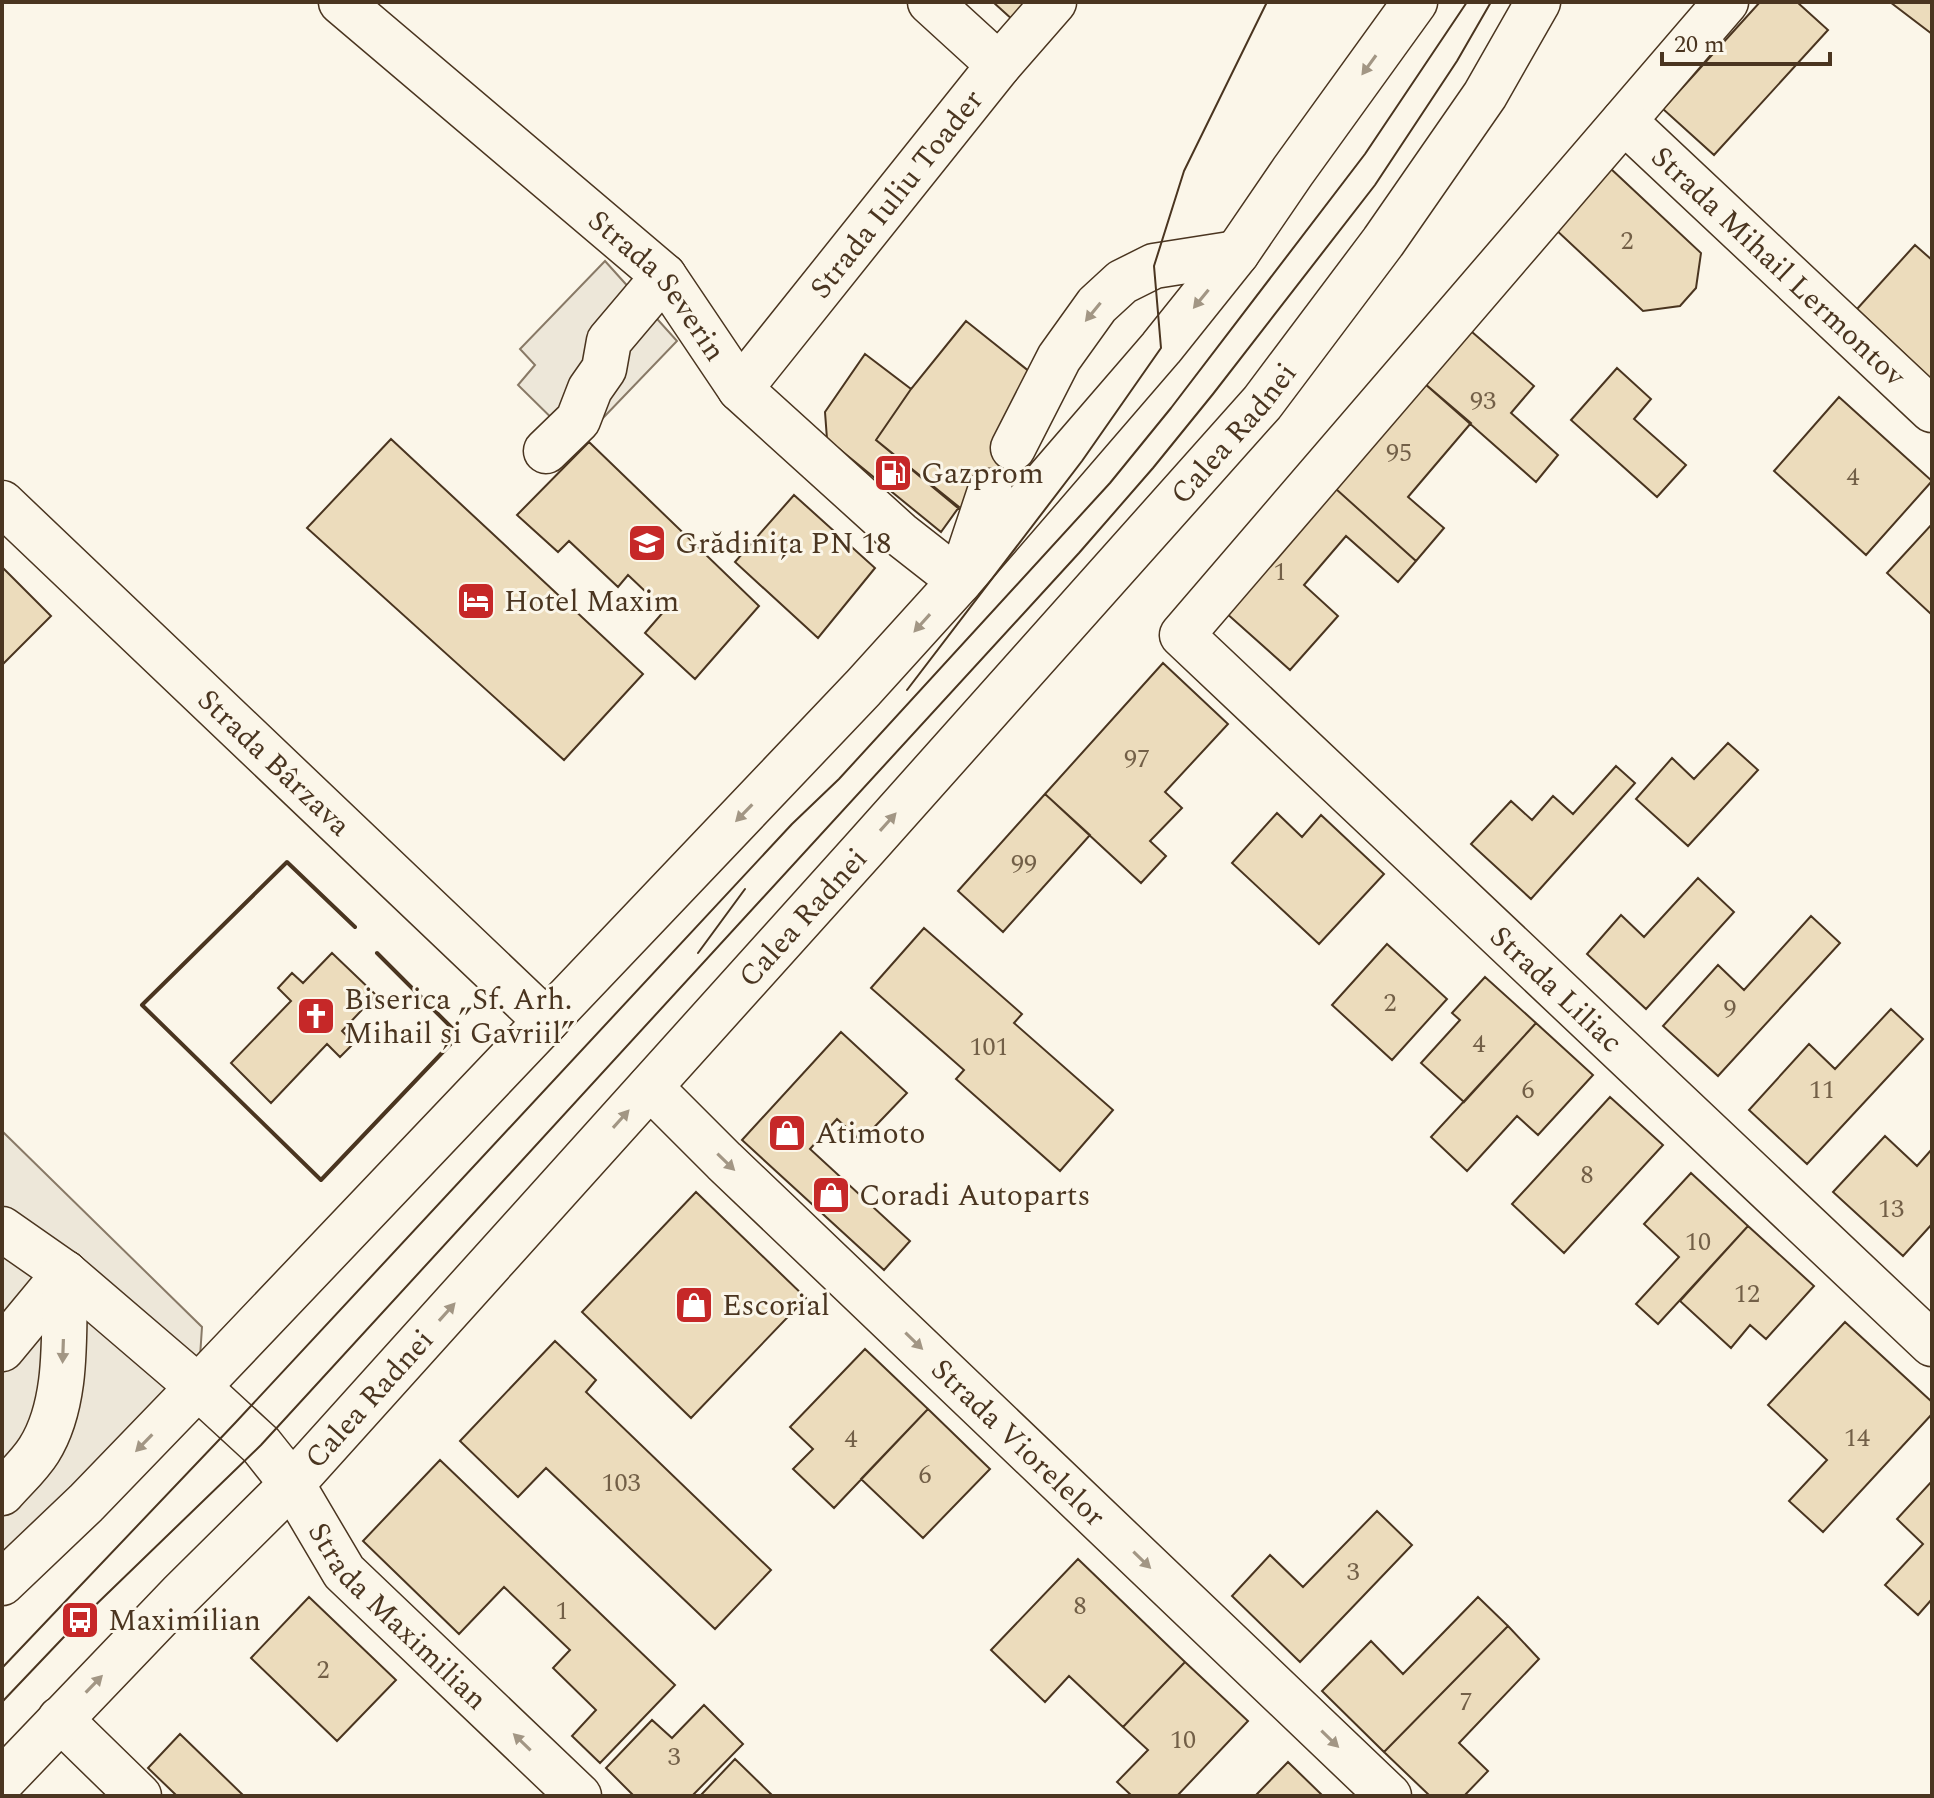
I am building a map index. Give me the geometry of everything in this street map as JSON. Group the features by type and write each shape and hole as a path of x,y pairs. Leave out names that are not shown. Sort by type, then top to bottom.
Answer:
{"street":[{"name":"Strada Severin","path":"341,2 664,276 740,389 900,534 960,581"},
{"path":"930,2 999,65"},
{"name":"Strada Iuliu Toader","path":"740,389 999,65 1054,2"},
{"path":"2,1583 86,1503 198,1387 863,688 960,581 1141,372 1237,253 1415,2"},
{"name":"Calea Radnei","path":"8,1785 60,1719 292,1484 1262,403 1383,242 1485,95 1538,2"},
{"path":"1624,121 1726,2"},
{"name":"Strada Mihail Lermontov","path":"1624,121 1932,410"},
{"name":"Strada Liliac","path":"1624,121 1182,635 1932,1344"},
{"path":"1013,448 1059,358 1097,305 1122,282 1154,266 1237,253"},
{"path":"546,451 578,420 590,389 604,369 609,341 664,276"},
{"path":"960,581 990,491"},
{"name":"Strada Bârzava","path":"2,503 546,1021"},
{"name":"Strada Viorelelor","path":"650,1087 1389,1796"},
{"name":"Strada Maximilian","path":"2,1229 65,1273 261,1445 292,1484 344,1572 579,1796"},
{"path":"2,1349 65,1273"},
{"path":"2,1493 39,1451 62,1386 65,1273"},
{"path":"60,1719 139,1796"}],"shaded area":[{"path":"605,261 677,341 578,444 518,385 535,365 520,349"},
{"path":"2,1131 202,1327 198,1387 2,1553"}],"building":[{"path":"993,2 1051,2 1025,31"},
{"path":"1760,2 1797,2 1828,30 1714,155 1663,109"},
{"path":"1890,2 1932,2 1932,34"},
{"path":"1610,168 1701,253 1696,288 1680,306 1643,311 1554,228"},
{"path":"1915,245 1932,260 1932,380 1857,309"},
{"path":"966,321 1060,396 964,513 876,440 911,389"},
{"path":"1464,325 1534,386 1511,413 1558,455 1536,482 1417,377"},
{"name":"Gazprom","path":"865,354 911,389 876,440 959,507 941,532 827,439 825,412"},
{"path":"1617,368 1651,399 1634,419 1686,465 1657,497 1571,420"},
{"path":"1417,377 1471,423 1408,497 1444,528 1416,561 1326,480"},
{"path":"1839,397 1932,481 1866,555 1774,471"},
{"name":"Hotel Maxim","path":"391,439 643,674 564,760 307,528"},
{"path":"589,442 759,606 695,679 645,633 665,610 628,575 618,587 569,541 558,552 517,515"},
{"path":"1326,480 1416,561 1398,582 1346,536 1304,585 1338,616 1290,670 1216,604"},
{"path":"794,495 875,568 818,638 735,562"},
{"path":"1932,524 1932,615 1887,573"},
{"path":"2,567 51,616 2,665"},
{"path":"1163,663 1228,724 1165,792 1182,808 1150,841 1166,856 1141,883 1045,794"},
{"path":"1728,743 1758,770 1688,846 1636,799 1672,758 1694,779"},
{"path":"1616,766 1635,783 1531,899 1471,844 1511,801 1532,820 1553,796 1573,814"},
{"path":"1045,794 1090,835 1003,932 958,891"},
{"path":"1277,813 1302,837 1321,815 1384,874 1319,944 1232,863"},
{"path":"1698,878 1734,912 1646,1009 1587,954 1621,915 1644,937"},
{"path":"1811,916 1840,943 1718,1076 1663,1026 1718,965 1744,990"},
{"path":"924,928 1022,1014 1014,1023 1113,1110 1060,1171 956,1079 964,1070 871,988"},
{"path":"1387,944 1447,999 1392,1060 1332,1005"},
{"name":"Biserica „Sf. Arh. Mihail și Gavriil”","path":"332,953 376,995 342,1031 354,1043 340,1057 327,1044 271,1103 231,1063 291,1001 278,988 292,973 303,983"},
{"path":"1485,977 1536,1023 1464,1102 1421,1063 1460,1020 1452,1013"},
{"path":"1891,1009 1923,1039 1807,1164 1749,1110 1809,1044 1835,1069"},
{"path":"1536,1023 1593,1075 1538,1135 1517,1116 1467,1171 1431,1137"},
{"name":"Coradi Autoparts","path":"841,1032 907,1093 861,1141 837,1119 810,1149 910,1241 884,1270 742,1140"},
{"path":"1610,1097 1663,1145 1564,1253 1512,1204"},
{"path":"1885,1136 1917,1166 1932,1149 1932,1224 1903,1256 1833,1192"},
{"path":"1691,1173 1748,1226 1658,1324 1636,1304 1679,1257 1644,1224"},
{"name":"Escorial","path":"696,1192 806,1298 691,1418 582,1312"},
{"path":"1748,1226 1814,1286 1766,1339 1750,1325 1731,1348 1680,1301"},
{"path":"1845,1322 1932,1402 1932,1414 1823,1532 1789,1501 1827,1460 1768,1405"},
{"path":"555,1341 596,1380 586,1392 771,1570 715,1629 546,1468 518,1497 460,1441"},
{"path":"865,1349 928,1409 834,1508 793,1469 813,1449 790,1427"},
{"path":"928,1409 990,1469 923,1538 861,1479"},
{"path":"440,1460 675,1685 600,1763 572,1736 596,1710 553,1668 570,1650 504,1587 459,1634 363,1541"},
{"path":"1932,1481 1932,1599 1918,1615 1885,1585 1923,1544 1897,1519"},
{"path":"1377,1511 1412,1545 1300,1662 1232,1596 1270,1555 1303,1587"},
{"path":"1078,1559 1185,1662 1123,1727 1069,1676 1045,1702 991,1650"},
{"path":"309,1597 396,1680 337,1741 251,1658"},
{"path":"1478,1597 1508,1626 1384,1752 1322,1691 1371,1641 1403,1674"},
{"path":"1508,1626 1539,1659 1459,1743 1488,1771 1464,1796 1430,1796 1384,1752"},
{"path":"1185,1662 1248,1721 1177,1796 1132,1796 1117,1782 1148,1750 1123,1727"},
{"path":"704,1705 743,1744 692,1796 634,1796 606,1768 652,1720 672,1738"},
{"path":"180,1734 244,1796 177,1796 148,1768"},
{"path":"735,1759 773,1796 700,1796"},
{"path":"1288,1762 1323,1796 1255,1796"}],"tram line":[{"path":"907,690 1082,461 1161,348 1154,266 1184,171 1267,2"},
{"path":"2,1668 236,1422 792,824 839,779 1110,483 1365,154 1467,2"},
{"path":"2,1702 80,1620 261,1445 1079,553 1213,394 1375,185 1457,61 1491,2"},
{"path":"698,953 745,889"}],"wall":[{"path":"355,927 287,862 142,1005 321,1180 459,1035 377,953"}],"place":[{"name":"Gazprom","path":"893,473"},
{"name":"Grădinița PN 18","path":"647,543"},
{"name":"Hotel Maxim","path":"476,601"},
{"name":"Biserica „Sf. Arh. Mihail și Gavriil”","path":"316,1016"},
{"name":"Atimoto","path":"787,1133"},
{"name":"Coradi Autoparts","path":"831,1195"},
{"name":"Escorial","path":"694,1305"},
{"name":"Maximilian","path":"80,1620"}]}
